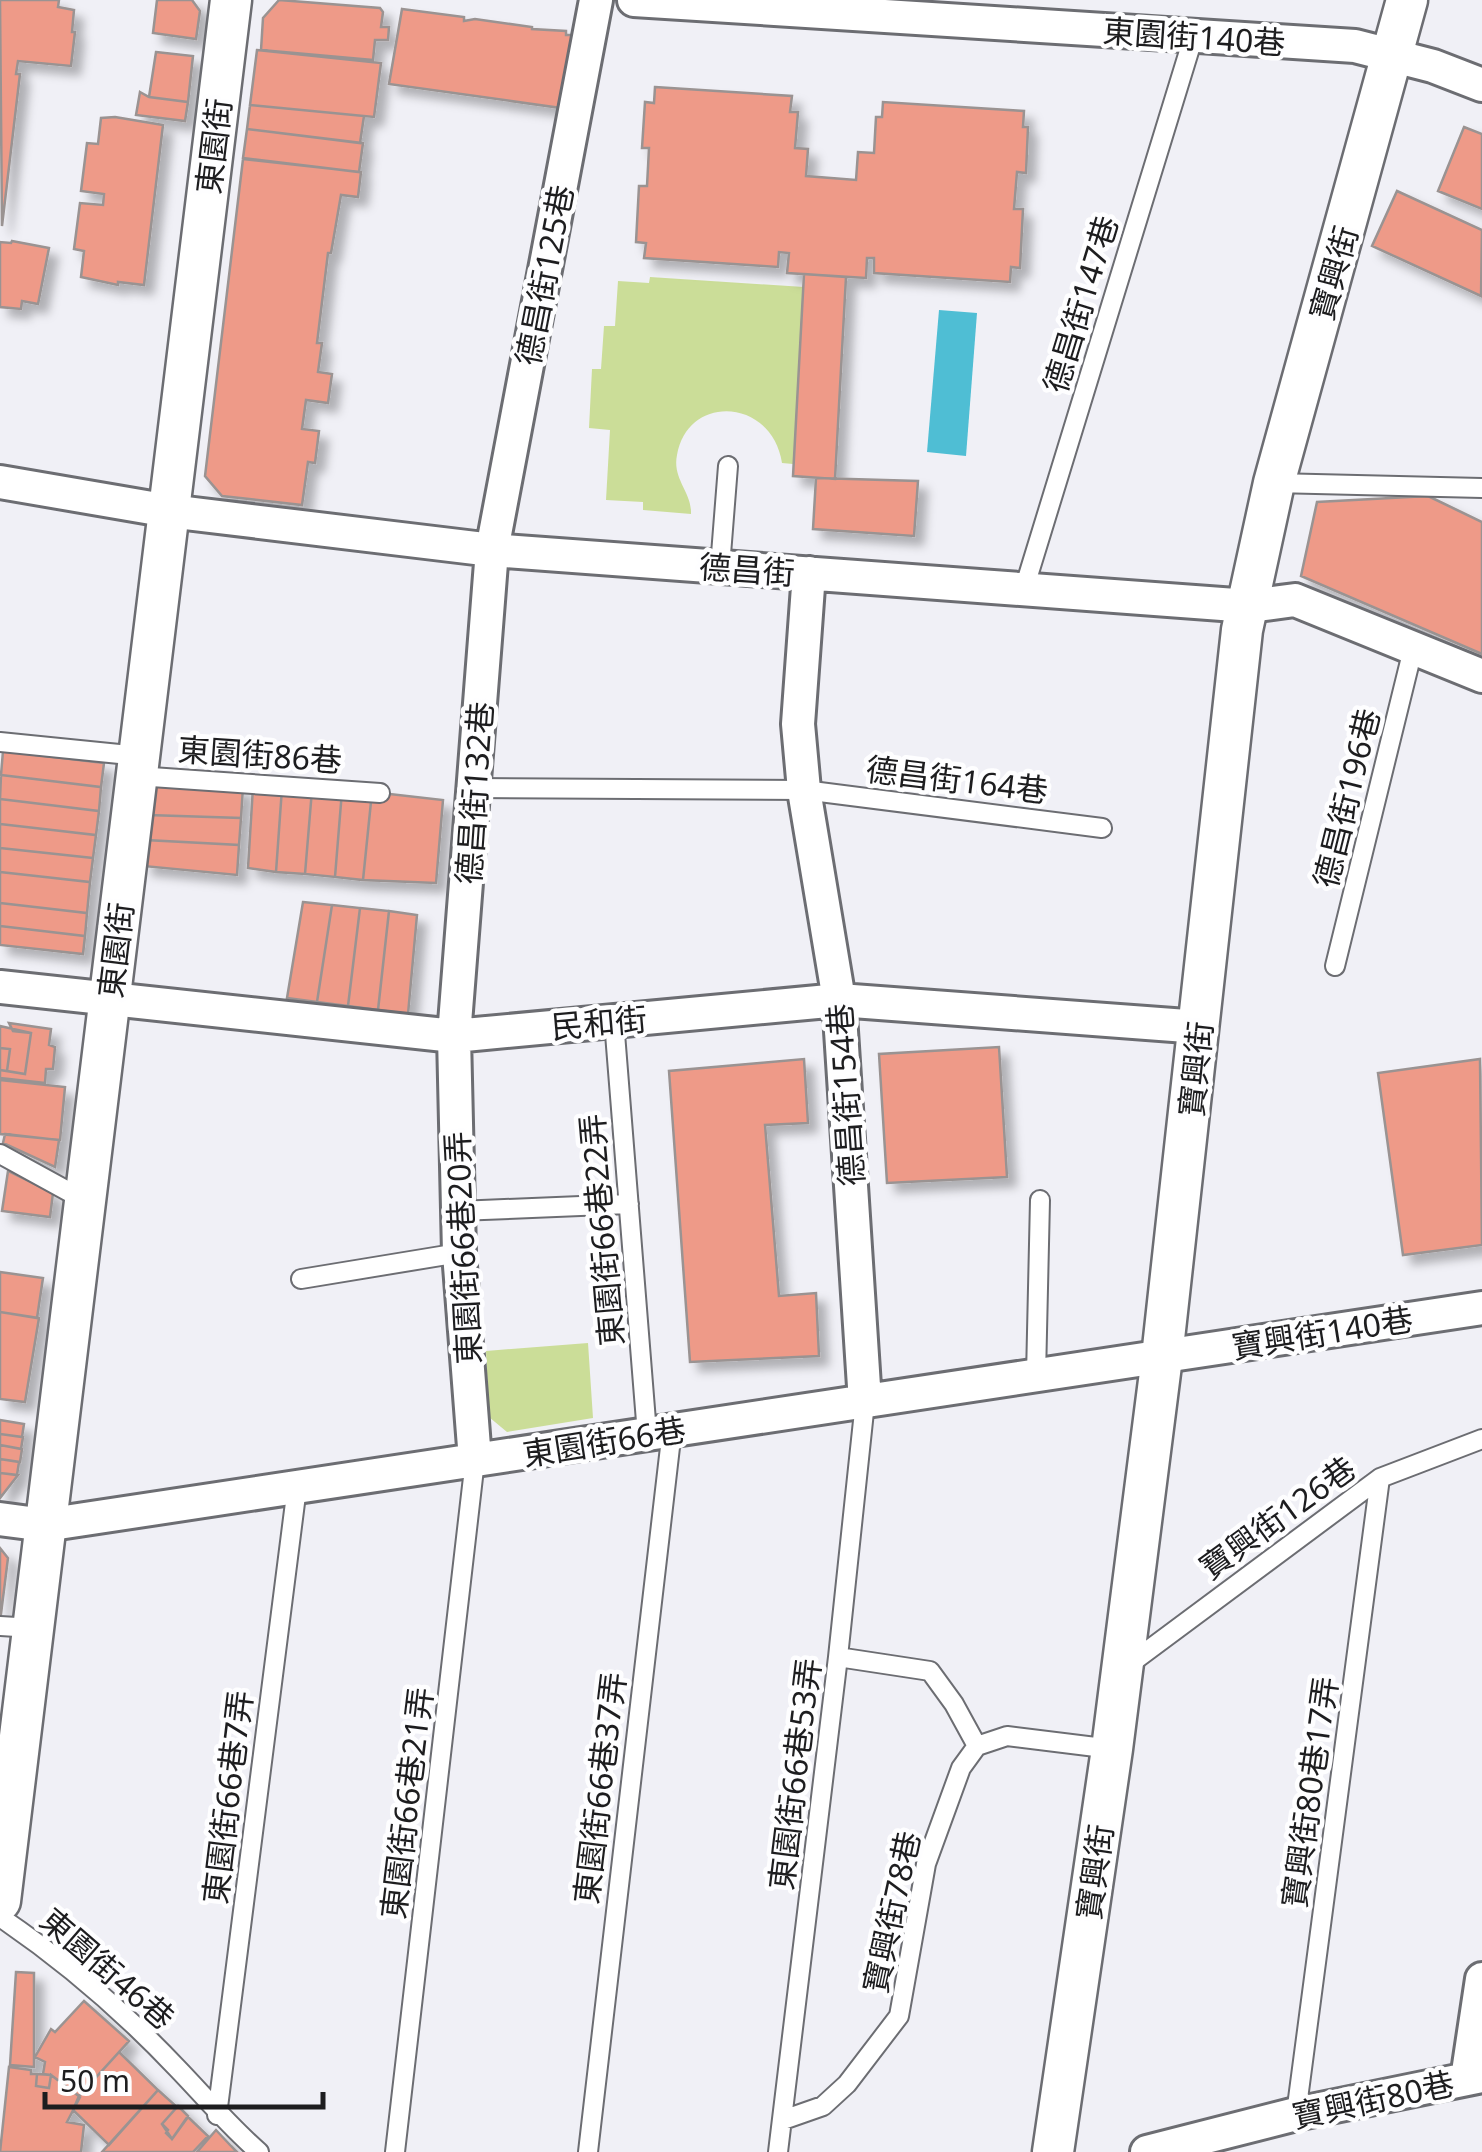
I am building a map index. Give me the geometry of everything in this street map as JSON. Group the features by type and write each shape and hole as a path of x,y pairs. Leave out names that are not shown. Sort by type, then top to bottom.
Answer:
{"street":[{"name":"東園街","path":"0,1901 16,1627 45,1525 230,0"},
{"name":"德昌街125巷","path":"492,550 596,0"},
{"name":"東園街140巷","path":"634,0 1355,46 1433,66 1482,85"},
{"name":"寶興街","path":"1054,2152 1112,1749 1162,1357 1242,630 1274,483 1407,0"},
{"name":"德昌街","path":"0,482 168,511 492,550 1248,606 1295,600 1482,676"},
{"name":"德昌街132巷","path":"454,1036 492,550"},
{"name":"德昌街154巷","path":"809,573 798,724 804,790 839,1000 865,1402"},
{"name":"民和街","path":"0,987 454,1036 839,1000 1200,1027"},
{"name":"東園街66巷20弄","path":"454,1036 458,1253 476,1460"},
{"name":"寶興街140巷","path":"1162,1357 1482,1308"},
{"name":"東園街66巷","path":"0,1519 45,1525 1162,1357"},
{"path":"1475,2077 1482,1979"},
{"name":"寶興街80巷","path":"1147,2152 1296,2114 1475,2077"}],"lane":[{"name":"德昌街147巷","path":"1024,589 1194,36"},
{"path":"720,567 728,466"},
{"path":"1274,483 1482,488"},
{"name":"德昌街196巷","path":"1336,966 1414,646"},
{"name":"東園街86巷","path":"0,742 138,766 380,793"},
{"path":"474,788 804,790"},
{"name":"德昌街164巷","path":"804,790 1102,828"},
{"name":"東園街66巷22弄","path":"614,1021 628,1204 659,1432"},
{"path":"0,1154 85,1200"},
{"path":"1036,1376 1040,1200"},
{"path":"458,1211 628,1204"},
{"path":"300,1280 458,1253"},
{"name":"東園街66巷53弄","path":"778,2152 865,1402"},
{"name":"東園街66巷37弄","path":"588,2152 659,1432"},
{"name":"寶興街126巷","path":"1122,1670 1380,1478 1482,1438"},
{"name":"東園街66巷21弄","path":"395,2152 476,1460"},
{"name":"寶興街80巷17弄","path":"1296,2114 1380,1478"},
{"name":"東園街66巷7弄","path":"218,2115 297,1488"},
{"path":"838,1657 930,1670 977,1746 1007,1736 1112,1749"},
{"name":"寶興街78巷","path":"783,2120 823,2106 847,2084 899,2016 926,1864 961,1768 977,1746"},
{"name":"東園街46巷","path":"0,1917 56,1955 131,2022 218,2115 259,2152"}],"green space":[{"path":"650,277 804,287 793,464 782,463 775,441 763,426 730,411 712,413 684,435 677,455 677,471 691,514 643,510 643,502 606,500 610,430 589,428 592,369 601,369 604,326 615,326 618,281 649,283"},
{"path":"588,1343 593,1418 507,1432 489,1417 486,1351"}],"water":[{"path":"939,310 977,313 966,456 927,452"}],"building":[{"path":"0,0 59,0 58,7 74,10 75,32 71,66 18,61 16,74 20,74 2,226"},
{"path":"157,0 192,0 200,11 196,39 153,33"},
{"path":"279,0 380,8 381,27 389,27 388,40 375,40 373,60 261,50 263,18"},
{"path":"402,9 574,35 561,108 389,84"},
{"path":"257,50 381,63 374,117 250,105"},
{"path":"156,52 193,56 188,102 149,97"},
{"path":"655,87 792,96 790,112 798,112 795,148 808,149 806,176 856,180 858,152 874,153 876,117 882,117 883,102 1024,111 1023,127 1028,127 1026,173 1017,172 1014,209 1023,209 1020,268 1011,267 1010,282 874,273 874,258 867,258 866,278 787,273 789,253 779,252 778,267 644,258 646,243 636,242 639,186 647,186 649,148 642,148 645,102 654,103"},
{"path":"140,92 149,97 188,102 185,121 136,115"},
{"path":"250,105 364,116 360,143 247,129"},
{"path":"101,118 163,125 144,285 118,285 81,277 84,251 74,249 80,203 103,205 104,194 81,191 87,143 98,144"},
{"path":"1464,127 1482,134 1482,209 1438,191"},
{"path":"247,129 363,143 359,172 243,158"},
{"path":"243,159 361,172 358,197 341,195 328,253 317,343 322,343 318,372 332,374 328,403 306,400 302,429 319,431 315,463 308,462 302,505 222,496 205,476"},
{"path":"1397,191 1482,230 1481,296 1372,246"},
{"path":"0,242 49,248 38,304 22,301 21,309 0,307"},
{"path":"804,274 846,277 835,479 793,476"},
{"path":"816,478 918,481 914,536 813,529"},
{"path":"1428,496 1482,522 1482,654 1301,576 1317,502"},
{"path":"3,751 104,763 101,787 1,775"},
{"path":"1,775 101,787 99,811 0,799"},
{"path":"151,783 243,787 241,818 148,815"},
{"path":"253,787 282,788 276,872 248,868"},
{"path":"282,788 312,790 305,874 276,872"},
{"path":"312,790 342,791 335,877 305,874"},
{"path":"342,791 372,792 363,880 335,877"},
{"path":"372,792 443,800 436,883 363,880"},
{"path":"0,799 99,811 96,835 0,824"},
{"path":"148,815 241,818 239,845 146,840"},
{"path":"0,824 96,835 93,858 0,848"},
{"path":"146,840 239,845 237,875 143,866"},
{"path":"0,848 93,858 90,882 0,872"},
{"path":"0,872 90,882 87,913 0,903"},
{"path":"303,902 332,905 317,1002 287,998"},
{"path":"0,903 87,913 85,936 0,926"},
{"path":"332,905 360,908 348,1006 317,1002"},
{"path":"360,908 389,911 378,1010 348,1006"},
{"path":"389,911 417,915 408,1014 378,1010"},
{"path":"0,926 85,936 83,954 0,945"},
{"path":"9,1023 51,1029 49,1045 55,1047 53,1069 46,1069 45,1083 0,1078 0,1070 25,1074 31,1033 13,1031"},
{"path":"0,1026 31,1033 25,1074 7,1071 10,1049 0,1048"},
{"path":"999,1047 1007,1177 887,1183 879,1054"},
{"path":"0,1048 10,1049 7,1071 0,1070"},
{"path":"804,1059 808,1123 765,1125 779,1296 816,1293 819,1356 690,1362 669,1071"},
{"path":"1480,1059 1482,1245 1403,1255 1378,1073"},
{"path":"0,1080 65,1087 60,1140 0,1134"},
{"path":"5,1134 59,1140 55,1167 3,1143"},
{"path":"8,1171 53,1193 50,1217 2,1211"},
{"path":"0,1272 43,1278 37,1318 0,1312"},
{"path":"0,1312 39,1318 25,1402 0,1399"},
{"path":"0,1420 24,1424 22,1437 0,1434"},
{"path":"0,1434 23,1437 21,1449 0,1445"},
{"path":"0,1445 22,1449 20,1462 0,1459"},
{"path":"0,1459 19,1462 17,1475 0,1473"},
{"path":"0,1473 18,1475 0,1498"},
{"path":"0,1548 8,1558 1,1614 0,1614"},
{"path":"16,1972 34,1973 34,2067 10,2065"},
{"path":"84,2001 129,2041 79,2096 51,2075 43,2074 45,2062 35,2057 51,2029 55,2032"},
{"path":"119,2052 158,2090 109,2145 73,2110 79,2096"},
{"path":"9,2067 37,2074 36,2086 49,2088 51,2075 80,2097 67,2122 84,2125 81,2152 0,2152"},
{"path":"37,2074 51,2075 49,2088 36,2086"},
{"path":"158,2090 177,2107 162,2124 172,2139 188,2117 208,2136 193,2152 102,2152"},
{"path":"178,2106 188,2116 172,2139 162,2124"},
{"path":"216,2130 231,2146 237,2152 197,2152"}]}
